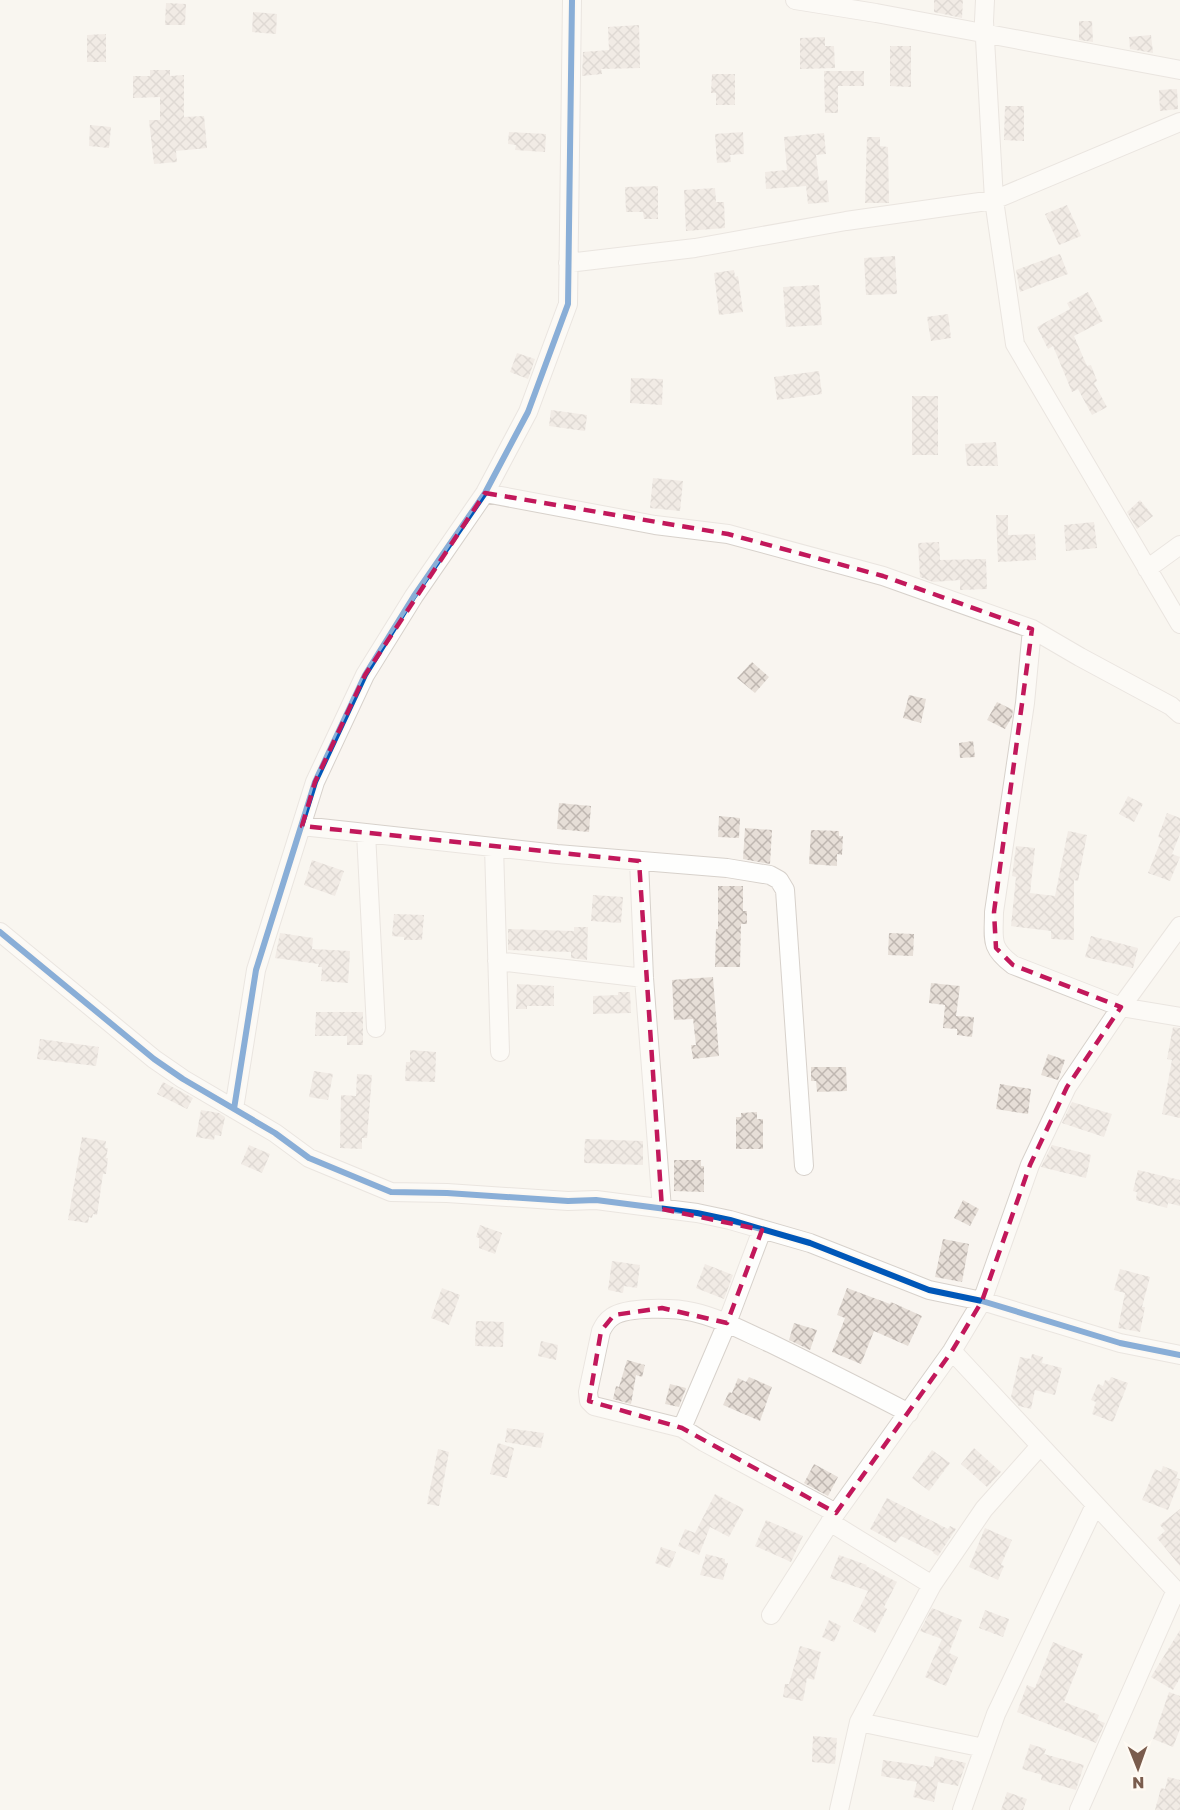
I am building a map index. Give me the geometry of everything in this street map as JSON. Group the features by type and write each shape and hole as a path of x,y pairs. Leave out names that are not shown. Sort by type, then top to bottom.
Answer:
{"street":[{"path":"234,1109 256,970 315,782 365,675 414,596 485,493 528,412 568,304 572,0"},
{"path":"795,0 1180,70"},
{"path":"985,0 994,200 1015,344 1180,624"},
{"path":"568,263 695,248 846,221 994,200 1180,122"},
{"path":"485,493 655,525 728,534 883,576 1032,629 1171,706 1180,714"},
{"path":"1147,569 1180,545"},
{"path":"1032,629 1025,703 994,912 996,948 1000,955 1013,965 1121,1007 1180,1017"},
{"path":"302,826 494,847 727,868 770,875 779,880 785,890 804,1166"},
{"path":"366,833 376,1028"},
{"path":"494,847 500,1052"},
{"path":"639,861 644,978 662,1209"},
{"path":"771,1615 833,1517 952,1351 982,1301 1030,1165 1068,1087 1121,1007 1180,926"},
{"path":"0,932 153,1059 275,1133 309,1158 358,1176 391,1192 447,1193 568,1201 596,1200 730,1220 810,1243 929,1290 982,1301 1120,1343 1180,1355"},
{"path":"497,961 644,978"},
{"path":"682,1428 727,1323 762,1230"},
{"path":"909,1413 727,1323 693,1312 662,1308 614,1315 606,1322 601,1331 588,1392 589,1401 594,1406 682,1428 833,1517 932,1585"},
{"path":"952,1351 1178,1592 1079,1810"},
{"path":"839,1810 859,1722 932,1585 984,1509 1040,1446"},
{"path":"962,1810 996,1714 1095,1504"},
{"path":"859,1722 984,1748"}],"highlighted area":[{"path":"485,493 728,534 883,576 1032,629 994,912 996,948 1013,965 1121,1007 1067,1087 1030,1165 982,1301 952,1351 836,1513 682,1428 589,1401 601,1331 614,1315 662,1308 727,1323 762,1230 662,1209 639,861 302,826 315,782 365,675"}],"building":[{"path":"934,0 963,0 962,18 934,12"},
{"path":"166,3 186,4 185,25 165,25"},
{"path":"253,12 277,14 276,34 252,32"},
{"path":"1079,21 1092,21 1093,42 1079,40"},
{"path":"639,25 640,68 601,69 602,74 582,76 583,52 609,50 608,27"},
{"path":"106,34 106,62 87,62 87,35"},
{"path":"1151,35 1153,53 1130,49 1129,37"},
{"path":"825,37 825,46 834,46 835,68 800,69 800,38"},
{"path":"890,46 911,46 911,87 890,86"},
{"path":"150,70 170,70 170,76 184,75 184,117 204,116 207,148 176,151 177,162 154,164 149,120 160,120 160,97 133,98 133,76 150,76"},
{"path":"824,71 864,71 864,86 838,86 838,113 825,113"},
{"path":"712,74 735,74 735,105 716,105 716,93 711,93"},
{"path":"1177,89 1178,109 1160,111 1159,90"},
{"path":"1005,106 1024,106 1024,141 1004,140"},
{"path":"90,125 111,127 109,148 89,146"},
{"path":"509,132 546,134 545,152 515,150 516,145 508,144"},
{"path":"743,132 744,154 730,155 731,162 717,163 715,134"},
{"path":"824,133 826,154 816,155 819,181 827,180 829,202 808,204 806,186 766,189 765,172 787,170 784,137"},
{"path":"867,137 880,137 880,146 888,147 889,203 865,203"},
{"path":"658,186 658,219 644,219 643,212 626,212 625,187"},
{"path":"715,188 716,202 724,202 725,228 686,231 684,190"},
{"path":"1067,205 1081,236 1059,245 1045,214"},
{"path":"1060,254 1068,274 1020,292 1016,270"},
{"path":"895,256 897,294 866,295 864,258"},
{"path":"734,270 735,277 738,276 743,312 719,315 714,273"},
{"path":"819,285 822,325 786,327 783,287"},
{"path":"1088,292 1103,321 1074,336 1087,366 1091,365 1097,381 1094,383 1107,407 1092,415 1078,389 1072,392 1053,346 1048,349 1037,327 1070,309 1067,303"},
{"path":"948,314 951,338 931,341 927,317"},
{"path":"517,353 535,359 528,379 510,372"},
{"path":"819,371 822,394 777,400 774,377"},
{"path":"631,378 663,379 662,405 630,403"},
{"path":"912,396 938,396 938,455 912,455"},
{"path":"551,410 587,415 585,431 549,426"},
{"path":"996,442 998,466 967,466 965,444"},
{"path":"653,478 683,481 680,511 650,508"},
{"path":"1140,500 1153,516 1137,529 1127,512"},
{"path":"996,515 1008,515 1008,535 1035,534 1036,560 998,562"},
{"path":"1094,522 1097,548 1066,551 1064,525"},
{"path":"939,542 940,560 986,559 987,589 960,590 960,580 933,582 920,577 918,543"},
{"path":"752,662 769,677 755,693 737,678"},
{"path":"909,695 926,699 921,723 903,718"},
{"path":"997,702 1013,710 1005,729 987,720"},
{"path":"973,741 975,757 960,758 959,743"},
{"path":"1128,796 1143,804 1134,822 1119,814"},
{"path":"559,803 591,806 589,832 557,829"},
{"path":"1167,813 1180,818 1180,834 1172,854 1180,857 1170,881 1148,873 1162,838 1158,837"},
{"path":"719,816 740,818 739,838 718,837"},
{"path":"745,828 772,830 770,864 743,859"},
{"path":"811,830 839,831 839,836 843,836 842,855 837,854 837,866 809,864"},
{"path":"1068,831 1087,835 1078,881 1074,880 1074,940 1051,939 1051,931 1011,926 1016,877 1012,876 1016,846 1035,848 1030,893 1055,896"},
{"path":"312,860 344,871 335,896 304,885"},
{"path":"718,886 743,886 743,911 747,911 747,924 741,924 740,967 715,967"},
{"path":"593,895 623,897 621,923 591,921"},
{"path":"394,914 424,915 422,940 404,940 404,937 392,936"},
{"path":"574,927 588,927 587,960 571,958 571,952 508,950 508,929 574,931"},
{"path":"280,933 313,938 312,949 350,951 348,983 321,981 322,967 318,967 319,964 275,958"},
{"path":"889,933 914,934 913,956 888,955"},
{"path":"1091,936 1138,948 1133,968 1085,957"},
{"path":"713,977 719,1056 693,1059 691,1045 696,1045 693,1019 674,1020 672,980"},
{"path":"931,983 960,986 956,1016 974,1017 972,1037 957,1035 957,1029 943,1028 945,1005 929,1003"},
{"path":"517,984 554,986 554,1006 527,1006 527,1009 516,1009"},
{"path":"618,992 630,992 631,1013 593,1014 593,996 618,995"},
{"path":"316,1012 363,1012 363,1045 347,1045 347,1036 315,1036"},
{"path":"1173,1027 1180,1028 1180,1118 1162,1114 1172,1060 1167,1059"},
{"path":"40,1039 99,1047 96,1066 37,1059"},
{"path":"410,1050 436,1052 435,1082 405,1081 406,1062 410,1062"},
{"path":"1048,1054 1065,1060 1058,1080 1041,1075"},
{"path":"811,1067 846,1067 847,1091 817,1092 816,1081 811,1081"},
{"path":"314,1071 333,1074 328,1100 309,1097"},
{"path":"357,1074 372,1075 367,1138 362,1138 362,1149 340,1148 341,1095 356,1096"},
{"path":"163,1082 193,1098 187,1109 157,1094"},
{"path":"1000,1084 1031,1089 1028,1114 996,1109"},
{"path":"1072,1102 1112,1114 1104,1137 1062,1123"},
{"path":"201,1110 219,1113 225,1117 221,1136 215,1135 214,1140 196,1137"},
{"path":"757,1112 757,1119 763,1119 763,1149 736,1149 736,1117 741,1117 741,1113"},
{"path":"82,1137 106,1141 105,1148 108,1148 106,1174 103,1174 97,1215 93,1214 92,1218 89,1217 88,1223 68,1220"},
{"path":"585,1139 643,1141 643,1165 584,1163"},
{"path":"249,1145 270,1154 262,1173 241,1164"},
{"path":"1052,1145 1091,1155 1086,1178 1041,1167"},
{"path":"674,1160 701,1160 701,1166 704,1166 704,1192 674,1191"},
{"path":"1138,1170 1180,1180 1180,1206 1168,1203 1167,1208 1136,1200 1137,1192 1133,1191"},
{"path":"963,1200 979,1209 970,1226 954,1218"},
{"path":"480,1225 502,1233 495,1254 479,1248 479,1238 476,1237"},
{"path":"943,1239 969,1244 962,1282 935,1277"},
{"path":"612,1261 640,1265 637,1288 624,1286 623,1293 608,1290"},
{"path":"705,1264 733,1275 724,1299 696,1288"},
{"path":"1120,1269 1150,1277 1142,1307 1145,1307 1140,1332 1118,1328 1125,1293 1114,1290"},
{"path":"442,1288 460,1295 449,1325 431,1318"},
{"path":"847,1288 890,1304 891,1302 922,1316 908,1346 874,1331 861,1364 832,1352 845,1318 837,1315"},
{"path":"476,1321 504,1322 503,1347 475,1346"},
{"path":"794,1323 817,1330 810,1350 789,1340"},
{"path":"541,1341 558,1345 556,1360 538,1356"},
{"path":"1032,1354 1043,1357 1042,1363 1062,1368 1055,1395 1035,1390 1031,1409 1019,1406 1011,1397 1020,1357 1031,1359"},
{"path":"627,1360 645,1365 642,1377 636,1375 631,1404 613,1399"},
{"path":"749,1377 772,1387 760,1421 723,1405 729,1392 732,1393 738,1378 746,1382"},
{"path":"1111,1377 1128,1383 1113,1422 1092,1414 1096,1402 1091,1400 1098,1384 1103,1386 1105,1380 1109,1381"},
{"path":"670,1384 686,1388 679,1407 665,1404"},
{"path":"507,1428 544,1433 541,1448 505,1442"},
{"path":"498,1443 514,1448 507,1478 490,1474"},
{"path":"974,1448 1001,1472 987,1487 961,1464"},
{"path":"438,1449 449,1452 439,1506 427,1504"},
{"path":"932,1450 950,1463 929,1491 912,1478"},
{"path":"814,1464 838,1477 828,1496 804,1483"},
{"path":"1163,1466 1178,1472 1176,1478 1180,1479 1168,1510 1142,1500 1155,1469 1161,1472"},
{"path":"715,1494 744,1509 729,1537 710,1527 699,1555 678,1546 685,1529 695,1533"},
{"path":"887,1498 948,1529 950,1526 956,1529 938,1556 901,1536 896,1543 870,1529"},
{"path":"1180,1509 1180,1566 1157,1538 1165,1531 1160,1525"},
{"path":"766,1520 803,1536 791,1562 755,1546"},
{"path":"985,1528 1012,1540 1001,1565 1004,1566 998,1580 969,1567"},
{"path":"661,1547 676,1552 670,1568 655,1563"},
{"path":"706,1554 725,1559 725,1563 728,1563 723,1580 700,1575"},
{"path":"839,1555 867,1565 897,1582 884,1607 887,1609 875,1633 853,1621 868,1591 830,1578"},
{"path":"932,1608 962,1620 949,1653 958,1657 946,1686 925,1677 942,1639 920,1631"},
{"path":"985,1610 1009,1619 1003,1637 979,1628"},
{"path":"829,1620 841,1626 834,1642 822,1637"},
{"path":"1180,1630 1180,1678 1173,1690 1151,1677"},
{"path":"1053,1642 1083,1654 1064,1702 1099,1715 1097,1720 1105,1723 1096,1743 1017,1712 1027,1685 1035,1688"},
{"path":"800,1646 821,1652 814,1680 807,1678 803,1701 783,1697 785,1684 789,1684"},
{"path":"1169,1692 1180,1696 1180,1729 1173,1747 1153,1739"},
{"path":"813,1736 837,1738 835,1764 812,1762"},
{"path":"1030,1744 1046,1749 1044,1754 1084,1765 1076,1790 1041,1780 1042,1775 1022,1769"},
{"path":"935,1756 966,1763 958,1786 938,1782 934,1802 913,1797 917,1782 881,1776 883,1760 933,1767"},
{"path":"1168,1777 1180,1780 1180,1810 1155,1810 1161,1788 1165,1789"},
{"path":"1007,1792 1027,1799 1023,1810 1001,1810"}],"cycle path":[{"path":"234,1109 256,970 315,782 365,675 414,596 485,493 528,412 568,304 572,0"},
{"path":"0,932 154,1059 183,1079 275,1133 309,1158 391,1192 447,1193 568,1201 596,1200 697,1213 810,1243 929,1290 982,1301 1120,1343 1180,1355"}]}
